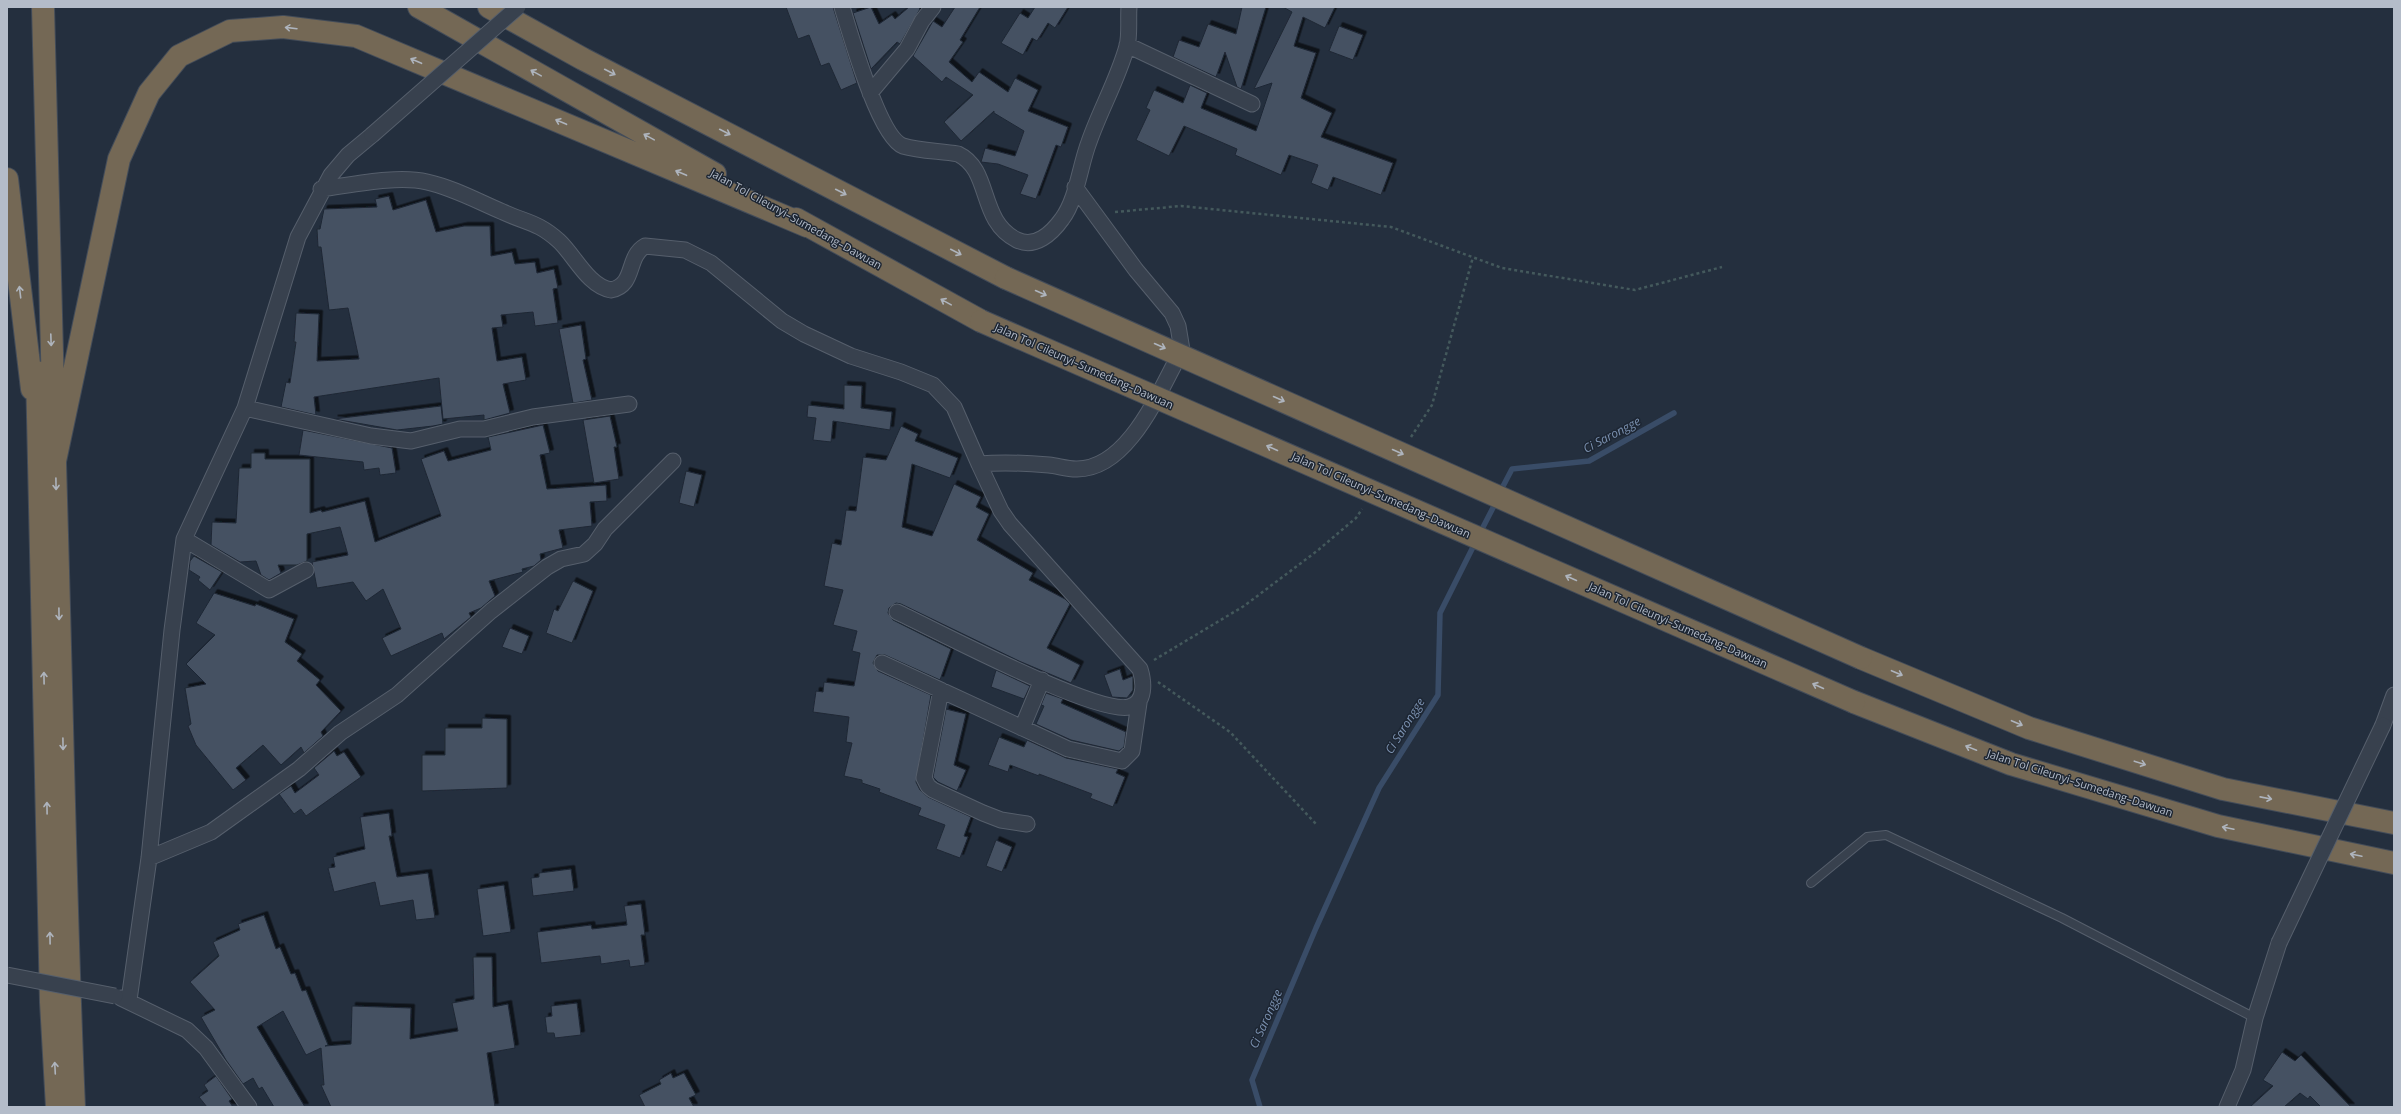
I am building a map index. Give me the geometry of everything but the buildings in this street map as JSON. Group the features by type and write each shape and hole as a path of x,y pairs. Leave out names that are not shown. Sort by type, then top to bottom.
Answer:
{"highway":[{"path":"29,7 51,1002 57,1107"},
{"path":"43,7 49,296 55,460 69,995 74,1107"},
{"name":"Jalan Tol Cileunyi–Sumedang–Dawuan","path":"419,7 980,321 1854,702 2011,764 2210,824 2394,863"},
{"path":"489,7 583,59 1006,278 1861,658 2029,728 2222,789 2394,823"},
{"path":"506,7 583,59"},
{"path":"55,460 119,159 149,93 179,56 230,31 283,27 356,36 808,226"},
{"path":"7,179 38,442"}],"street":[{"path":"122,998 149,858 173,615 184,539 245,408 298,236 321,189 348,155 518,7"},
{"path":"842,7 870,93 889,134 902,146 958,154 966,158 976,171 991,214 998,227 1019,241 1030,243 1041,240 1054,229 1063,217 1075,187 1088,143 1127,45 1129,7"},
{"path":"870,93 907,49 922,21 933,7"},
{"path":"1127,45 1252,104"},
{"path":"321,189 394,181 426,181 448,188 505,213 535,223 559,241 573,254 587,275 598,284 611,290 620,287 625,283 634,256 645,246 690,252 711,263 757,302 804,334 851,356 901,372 933,385 954,407 1001,511 1010,524 1140,669 1142,695 1139,703 1132,751 1122,761 1068,749 882,663"},
{"path":"980,464 998,462 1039,464 1076,469 1089,467 1110,459 1139,428 1182,350 1178,326 1172,313 1136,270 1075,187"},
{"path":"245,408 371,436 411,441 460,429 484,429 533,417 629,404"},
{"path":"149,858 211,832 299,769 340,733 397,695 491,611 547,567 561,559 584,554 595,544 605,529 673,461"},
{"path":"184,539 269,590 306,570"},
{"path":"897,612 1075,696 1117,708 1130,707 1139,703"},
{"path":"1022,728 1042,680"},
{"path":"941,690 924,778 925,783 933,790 994,817 1027,824"},
{"path":"2227,1107 2243,1070 2255,1018 2279,943 2383,725 2394,695"},
{"path":"7,974 122,998 187,1030 206,1048 249,1107"}],"lane":[{"path":"1811,883 1867,837 1886,835 2062,918 2255,1018"}],"path":[{"path":"1096,214 1181,206 1391,227 1502,268 1635,290 1722,268"},
{"path":"1140,669 1230,732 1316,824"}],"waterway":[{"name":"Ci Sarongge","path":"1500,492 1512,469 1589,461 1674,413"},
{"name":"Ci Sarongge","path":"1480,533 1497,500"},
{"name":"Ci Sarongge","path":"1260,1107 1252,1080 1316,928 1379,788 1438,695 1440,613 1476,541"}]}
